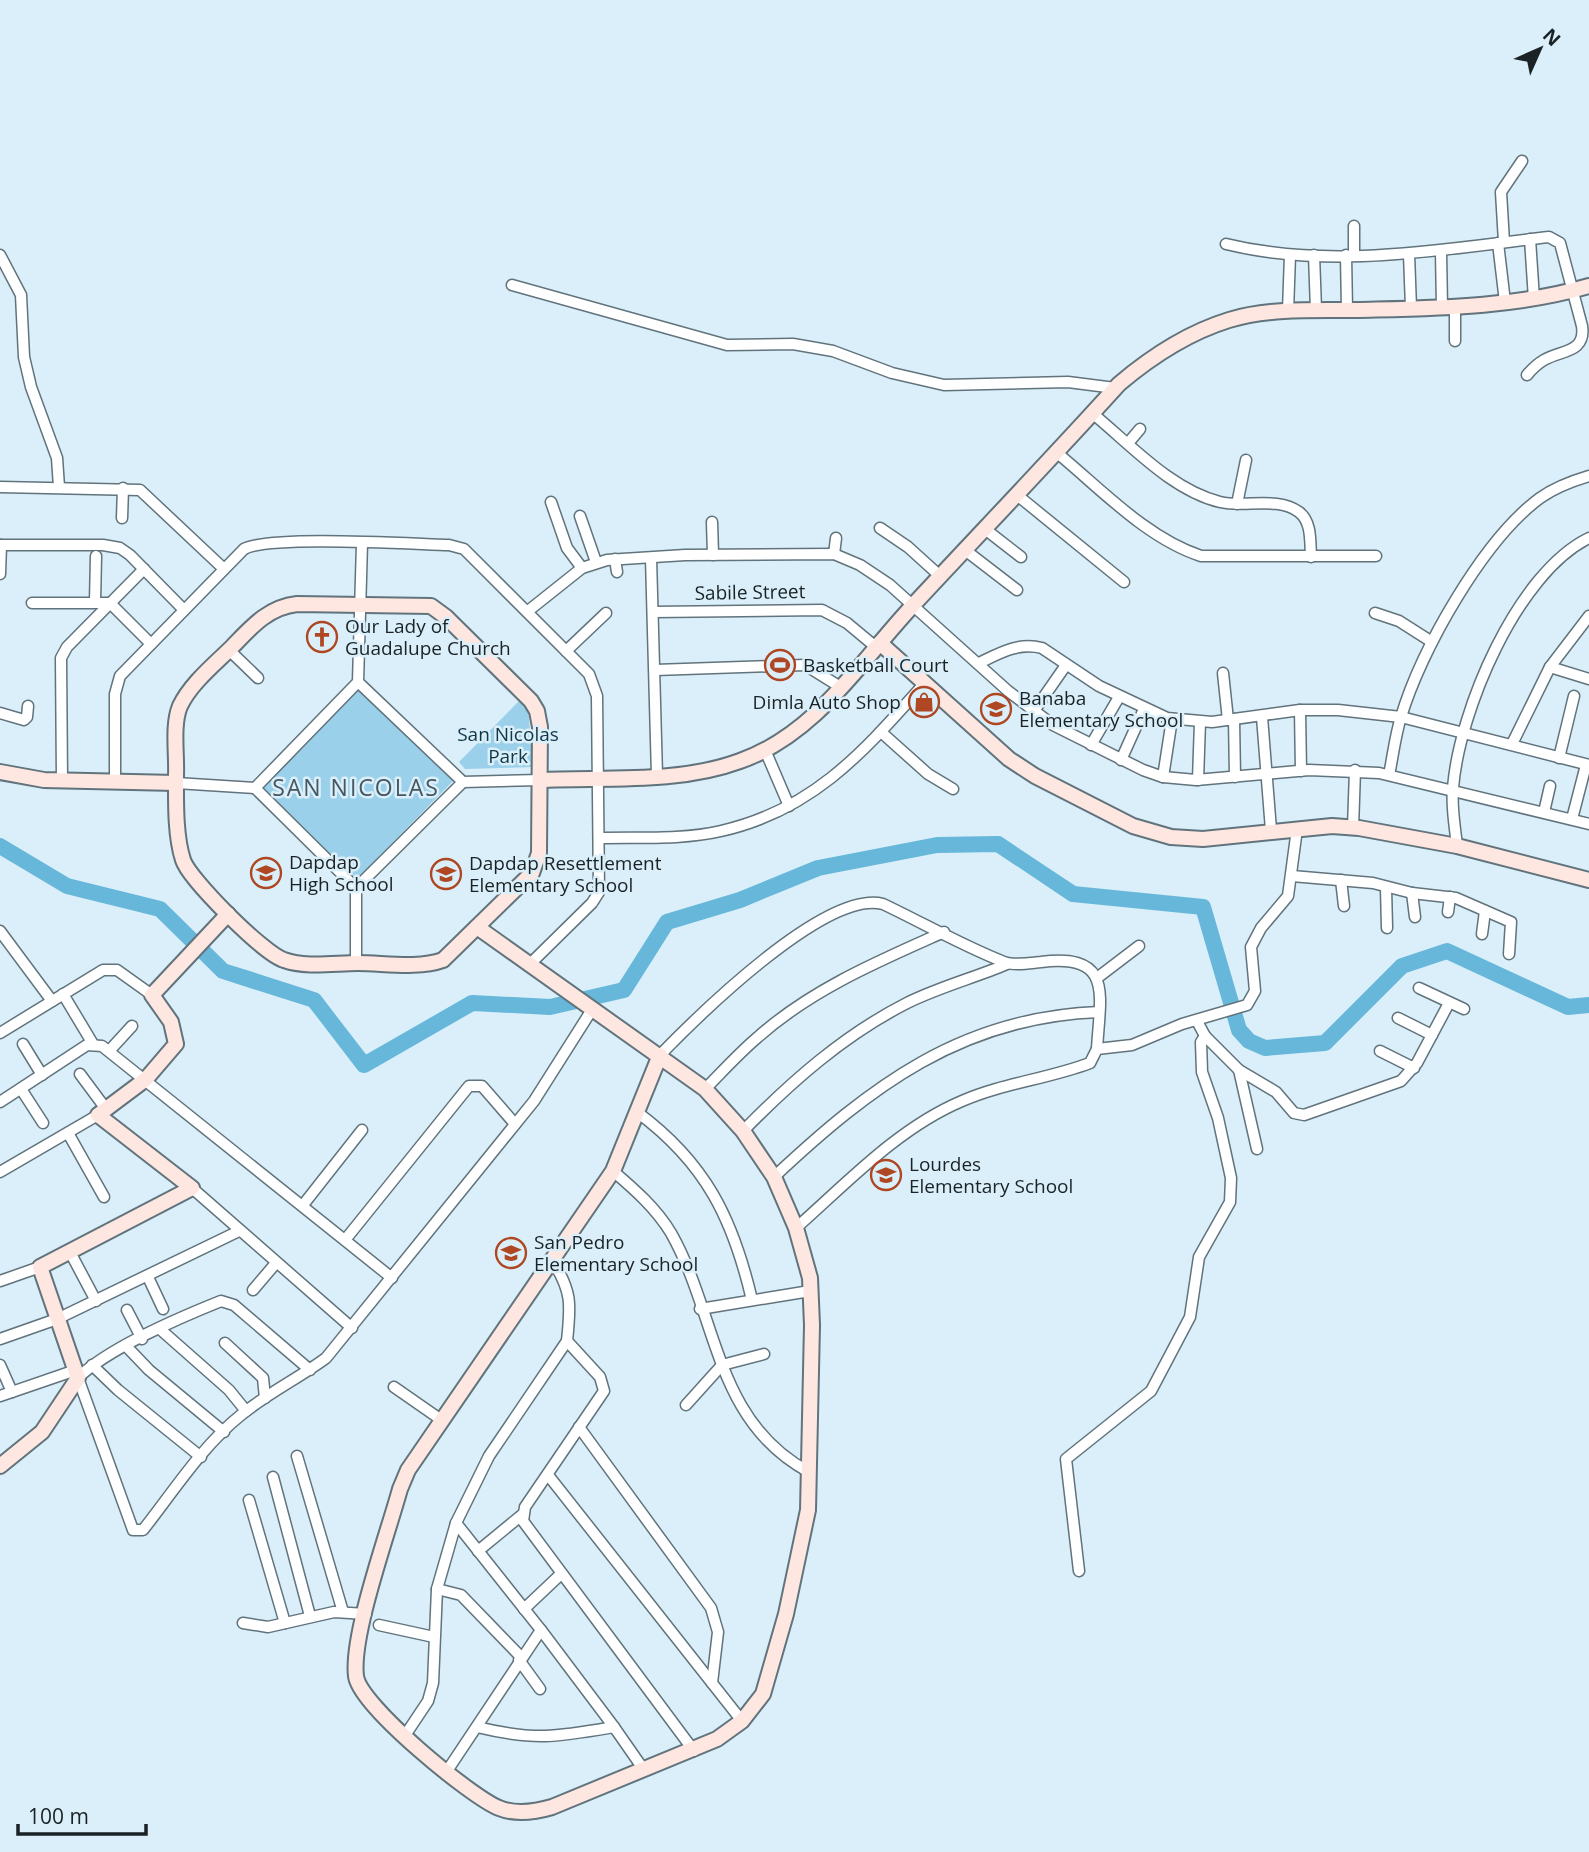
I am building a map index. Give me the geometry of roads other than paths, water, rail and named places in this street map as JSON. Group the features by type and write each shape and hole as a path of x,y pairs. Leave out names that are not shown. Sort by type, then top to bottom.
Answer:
{"street":[{"path":"1505,302 1501,192 1522,161"},
{"path":"1347,310 1354,226"},
{"path":"1226,244 1290,255 1409,254 1549,237 1560,243 1583,332 1579,344 1545,359 1527,375"},
{"path":"1531,239 1534,299"},
{"path":"1441,252 1455,341"},
{"path":"1409,254 1411,308"},
{"path":"0,255 21,295 24,357 34,397 54,449 59,488"},
{"path":"1288,311 1290,255"},
{"path":"1314,255 1316,310"},
{"path":"512,285 727,345 793,344 832,351 892,373 944,385 1068,383 1115,388"},
{"path":"1574,297 1589,286"},
{"path":"356,963 356,888 463,782 657,776 708,770 765,750 795,732 842,688 913,605 1115,388 1152,356 1190,335 1231,319 1288,311 1449,307 1574,297 1589,303"},
{"path":"1092,413 1190,489 1221,502 1286,505 1299,512 1309,526 1311,557"},
{"path":"1129,442 1139,429"},
{"path":"1056,452 1151,529 1185,551 1217,558 1376,556"},
{"path":"1237,504 1246,460"},
{"path":"1389,775 1401,717 1432,642 1467,585 1514,521 1541,497 1589,476"},
{"path":"0,487 123,488 147,494 224,569"},
{"path":"122,518 123,488"},
{"path":"1017,495 1124,582"},
{"path":"551,502 567,548 582,568"},
{"path":"580,516 596,562"},
{"path":"712,522 713,555"},
{"path":"880,528 908,547 940,576"},
{"path":"985,528 1021,558"},
{"path":"834,554 836,538"},
{"path":"1457,846 1453,789 1462,732 1511,618 1557,562 1589,538"},
{"path":"115,779 117,684 126,669 244,549 258,543 456,546 471,554 595,682 599,777 598,895 530,964"},
{"path":"254,788 358,682 362,543"},
{"path":"0,575 1,545 113,546 130,555 184,610"},
{"path":"965,550 1017,590"},
{"path":"528,611 582,568 596,562 713,555 834,554 860,565 913,605 1034,711 1091,745 1163,777 1198,780 1301,771 1355,771 1389,775 1453,789 1589,824"},
{"path":"95,601 96,556"},
{"path":"651,558 657,776"},
{"path":"615,559 617,572"},
{"path":"62,780 61,658 67,647 144,569"},
{"path":"32,603 110,603 151,644"},
{"path":"280,606 431,606 446,617 519,688 537,711 540,780 536,862 524,884 450,954 435,963 294,963 269,953 188,872 183,860 176,783 179,709 196,684 229,650 264,616 280,606"},
{"name":"Sabile Street","path":"653,612 822,610 847,623 878,646"},
{"path":"565,651 606,613"},
{"path":"1375,613 1399,621 1432,642"},
{"path":"1512,744 1550,667 1589,616"},
{"path":"979,663 1025,645 1042,649 1119,697 1172,719 1200,722 1262,717 1300,710 1338,710 1401,717 1512,744 1588,765 1572,819"},
{"path":"878,646 1009,759 1035,776 1133,826 1171,837 1203,839 1297,828 1353,828 1457,846 1589,880"},
{"path":"229,650 258,678"},
{"path":"655,670 805,665 842,688"},
{"path":"1034,711 1066,665"},
{"path":"1550,667 1589,679"},
{"path":"1223,673 1231,720 1235,777"},
{"path":"358,682 463,782"},
{"path":"599,838 719,832 789,806 825,786 860,755 924,684"},
{"path":"1559,758 1574,696"},
{"path":"1091,745 1119,697"},
{"path":"0,713 24,720 27,717 27,706"},
{"path":"1121,760 1144,709"},
{"path":"1300,710 1301,771"},
{"path":"1262,717 1271,830"},
{"path":"1163,777 1172,719"},
{"path":"1198,780 1200,722"},
{"path":"881,732 928,774 953,789"},
{"path":"765,750 789,806"},
{"path":"1353,828 1355,771"},
{"path":"0,772 25,778 115,779 254,788 356,888"},
{"path":"1544,812 1550,786"},
{"path":"1097,1049 1120,1048 1242,1008 1251,1000 1255,991 1251,953 1254,939 1285,903 1292,876 1297,828"},
{"path":"1292,876 1341,880 1450,897 1511,922 1509,954"},
{"path":"1341,880 1344,906"},
{"path":"1386,888 1387,928"},
{"path":"1412,893 1415,917"},
{"path":"1448,912 1450,897"},
{"path":"477,927 660,1055 705,1089 743,1131 774,1177 796,1228 810,1291 808,1510 769,1682 742,1721 694,1751 534,1812 501,1809 482,1799 404,1737 364,1696 358,1685 356,1662 366,1614 400,1489 440,1419 613,1171 660,1055 734,981 771,954 865,901 883,904 1007,964"},
{"path":"1482,934 1485,911"},
{"path":"152,995 228,914"},
{"path":"0,931 52,1001"},
{"path":"705,1089 758,1036 822,991 863,968 944,932"},
{"path":"1097,978 1139,946"},
{"path":"743,1131 787,1086 878,1019 920,998 1007,964 1070,958 1081,962 1097,978 1100,988 1097,1049 1090,1063 1064,1072 1006,1083 959,1102 914,1128 796,1228"},
{"path":"0,1172 102,1112 146,1079 177,1041 171,1022 152,995 126,975 111,969 103,970 1,1032"},
{"path":"1419,988 1464,1009"},
{"path":"63,994 93,1044 110,1050 392,1278"},
{"path":"1198,1021 1205,1036 1239,1070 1276,1093 1294,1113 1304,1115 1401,1081 1414,1068 1449,1003"},
{"path":"40,1267 136,1532 143,1530 201,1457 246,1411 326,1358 352,1328 534,1101 590,1006"},
{"path":"774,1177 831,1124 877,1088 920,1061 1019,1023 1073,1013 1099,1012"},
{"path":"1398,1018 1432,1035"},
{"path":"110,1050 132,1026"},
{"path":"1079,1571 1066,1459 1151,1391 1189,1317 1199,1257 1230,1202 1231,1178 1218,1118 1202,1072 1201,1042 1205,1036"},
{"path":"23,1044 42,1075"},
{"path":"0,1102 93,1044"},
{"path":"1380,1051 1414,1068"},
{"path":"1239,1070 1257,1149"},
{"path":"80,1074 102,1112 352,1328"},
{"path":"345,1240 469,1086 482,1086 516,1124"},
{"path":"21,1089 43,1123"},
{"path":"637,1112 660,1129 685,1154 714,1193 725,1211 742,1258 752,1300"},
{"path":"303,1205 362,1130"},
{"path":"68,1133 104,1197"},
{"path":"613,1171 637,1192 670,1231 722,1365 763,1438 785,1458 809,1472"},
{"path":"0,1281 40,1267 191,1188"},
{"path":"0,1339 57,1319 239,1231"},
{"path":"70,1252 96,1301"},
{"path":"404,1737 431,1693 437,1588 456,1523 489,1456 567,1341 567,1283 552,1260"},
{"path":"253,1290 276,1263"},
{"path":"148,1277 163,1309"},
{"path":"700,1309 810,1291"},
{"path":"0,1396 77,1374 220,1301 234,1305 310,1370"},
{"path":"127,1310 142,1339"},
{"path":"161,1330 229,1390 246,1411"},
{"path":"478,1551 523,1514 602,1396 604,1384 567,1341"},
{"path":"225,1343 263,1378 265,1398"},
{"path":"127,1347 149,1370 225,1432"},
{"path":"686,1405 722,1365 764,1354"},
{"path":"0,1365 12,1392"},
{"path":"92,1365 118,1390 201,1457"},
{"path":"0,1466 43,1432 77,1374"},
{"path":"394,1387 440,1419"},
{"path":"579,1427 711,1608 718,1632 712,1683"},
{"path":"298,1456 344,1612"},
{"path":"548,1475 742,1721"},
{"path":"273,1477 310,1616"},
{"path":"249,1500 285,1623"},
{"path":"523,1514 527,1530 694,1751"},
{"path":"456,1523 541,1630 644,1770"},
{"path":"524,1609 561,1574"},
{"path":"437,1588 461,1595 520,1659 540,1689"},
{"path":"243,1623 268,1627 310,1616 344,1612 366,1614"},
{"path":"379,1625 434,1637"},
{"path":"447,1771 541,1630"},
{"path":"477,1727 515,1737 537,1738 614,1727"}],"waterway":[{"path":"0,846 67,886 160,909 223,971 314,1000 364,1065 472,1003 550,1007 624,990 667,922 740,900 818,868 937,845 998,844 1073,894 1203,907 1239,1030 1249,1041 1265,1048 1325,1043 1402,966 1447,951 1568,1007 1589,1005"}],"place":[{"name":"Our Lady of Guadalupe Church","path":"322,637"},
{"name":"Basketball Court","path":"780,665"},
{"name":"Dimla Auto Shop","path":"924,702"},
{"name":"Banaba Elementary School","path":"996,709"},
{"name":"Dapdap High School","path":"266,873"},
{"name":"Dapdap Resettlement Elementary School","path":"446,874"},
{"name":"Lourdes Elementary School","path":"886,1175"},
{"name":"San Pedro Elementary School","path":"511,1253"}],"district":[{"name":"SAN NICOLAS","path":"356,787"}],"park label":[{"name":"San Nicolas Park","path":"508,745"}]}
